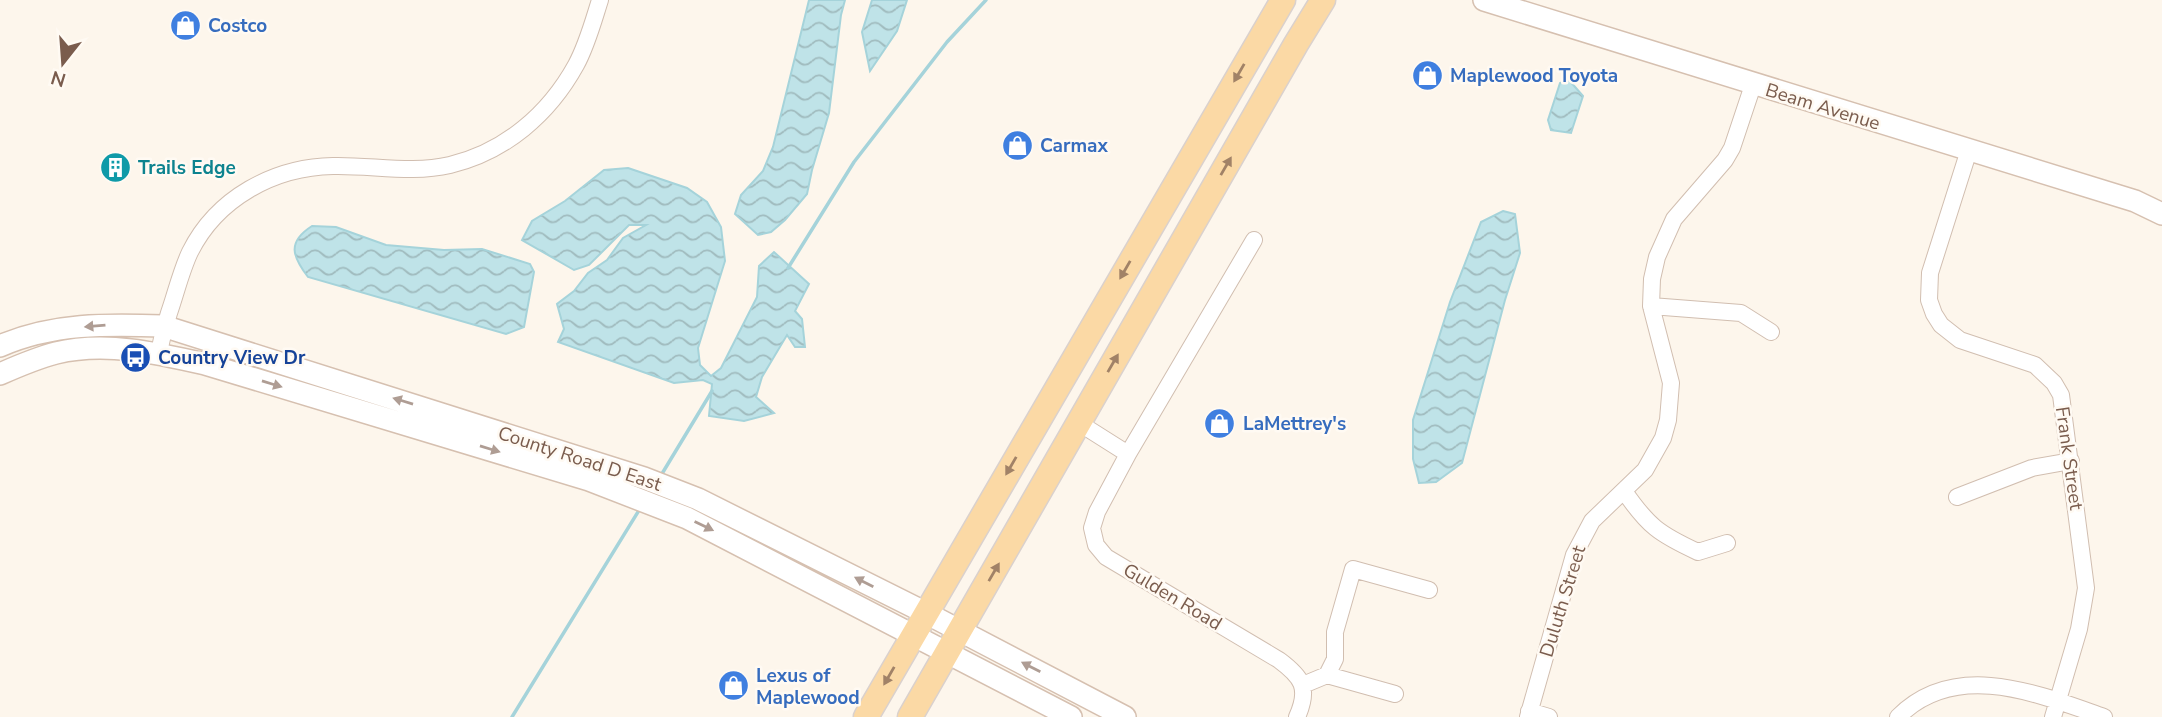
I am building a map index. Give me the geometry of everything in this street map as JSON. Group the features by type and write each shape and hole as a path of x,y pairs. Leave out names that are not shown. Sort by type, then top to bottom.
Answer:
{"main road":[{"path":"866,717 1283,0"},
{"path":"910,717 1323,0"}],"street":[{"path":"159,354 163,326 190,252 207,224 231,200 265,180 299,169 333,166 410,169 450,164 488,151 518,134 541,114 559,91 577,64 600,0"},
{"name":"Beam Avenue","path":"1484,0 2135,201 2162,214"},
{"name":"Duluth Street","path":"1529,714 1574,555 1582,536 1604,507 1645,470 1656,454 1668,420 1671,383 1651,306 1652,279 1657,257 1674,219 1732,148 1753,85"},
{"name":"Frank Street","path":"1969,150 1930,273 1929,300 1941,325 1960,340 2024,360 2046,373 2061,395 2086,588 2080,629 2055,710"},
{"name":"Gulden Road","path":"1254,240 1128,454 1097,512 1092,528 1096,545 1106,557 1279,660 1297,673 1303,685"},
{"path":"1651,306 1741,313 1771,332"},
{"name":"County Road D East","path":"0,346 19,337 55,329 112,324 163,326 644,478 698,499 926,613 1125,717"},
{"name":"County Road D East","path":"0,374 58,353 104,348 159,354 244,376 532,462 611,488 711,529 1071,717"},
{"path":"1079,423 1128,454"},
{"path":"1956,497 2032,468 2071,461"},
{"path":"1624,491 1647,522 1671,540 1698,552 1727,542"},
{"path":"1327,675 1335,659 1335,632 1353,569 1429,590"},
{"path":"1297,717 1303,685 1327,675 1395,695"},
{"path":"1898,717 1917,701 1933,693 1970,684 1993,685 2055,710 2104,717"},
{"path":"1529,714 1549,717"}],"water":[{"path":"809,0 845,0 829,113 807,194 771,232 758,235 735,214 741,195 763,171 773,147"},
{"path":"872,0 907,0 897,31 870,71 862,32"},
{"path":"1569,80 1583,96 1571,133 1551,130 1548,120 1560,83"},
{"path":"628,168 687,188 707,202 721,227 725,261 698,348 700,365 711,376 721,368 757,297 759,266 774,252 809,284 795,311 802,319 805,347 795,347 787,335 762,377 756,397 774,413 744,421 709,416 712,384 703,380 674,383 558,342 564,329 557,304 574,291 588,273 607,260 623,238 646,225 629,225 589,265 574,270 522,240 532,221 565,201 604,170"},
{"path":"1503,211 1515,214 1520,253 1462,463 1436,482 1419,483 1413,459 1413,420 1450,302 1481,222"},
{"path":"312,226 336,227 386,245 444,250 482,249 530,264 534,272 524,327 506,334 308,277 298,262 295,250 299,238"}],"waterway":[{"path":"788,268 854,162 947,42 986,0"},
{"path":"660,477 712,391"},
{"path":"512,717 641,507"}],"place":[{"name":"Costco","path":"185,25"},
{"name":"Maplewood Toyota","path":"1427,75"},
{"name":"Carmax","path":"1017,145"},
{"name":"Trails Edge","path":"115,167"},
{"name":"Country View Dr","path":"135,357"},
{"name":"LaMettrey's","path":"1220,423"},
{"name":"Lexus of Maplewood","path":"733,686"}]}
